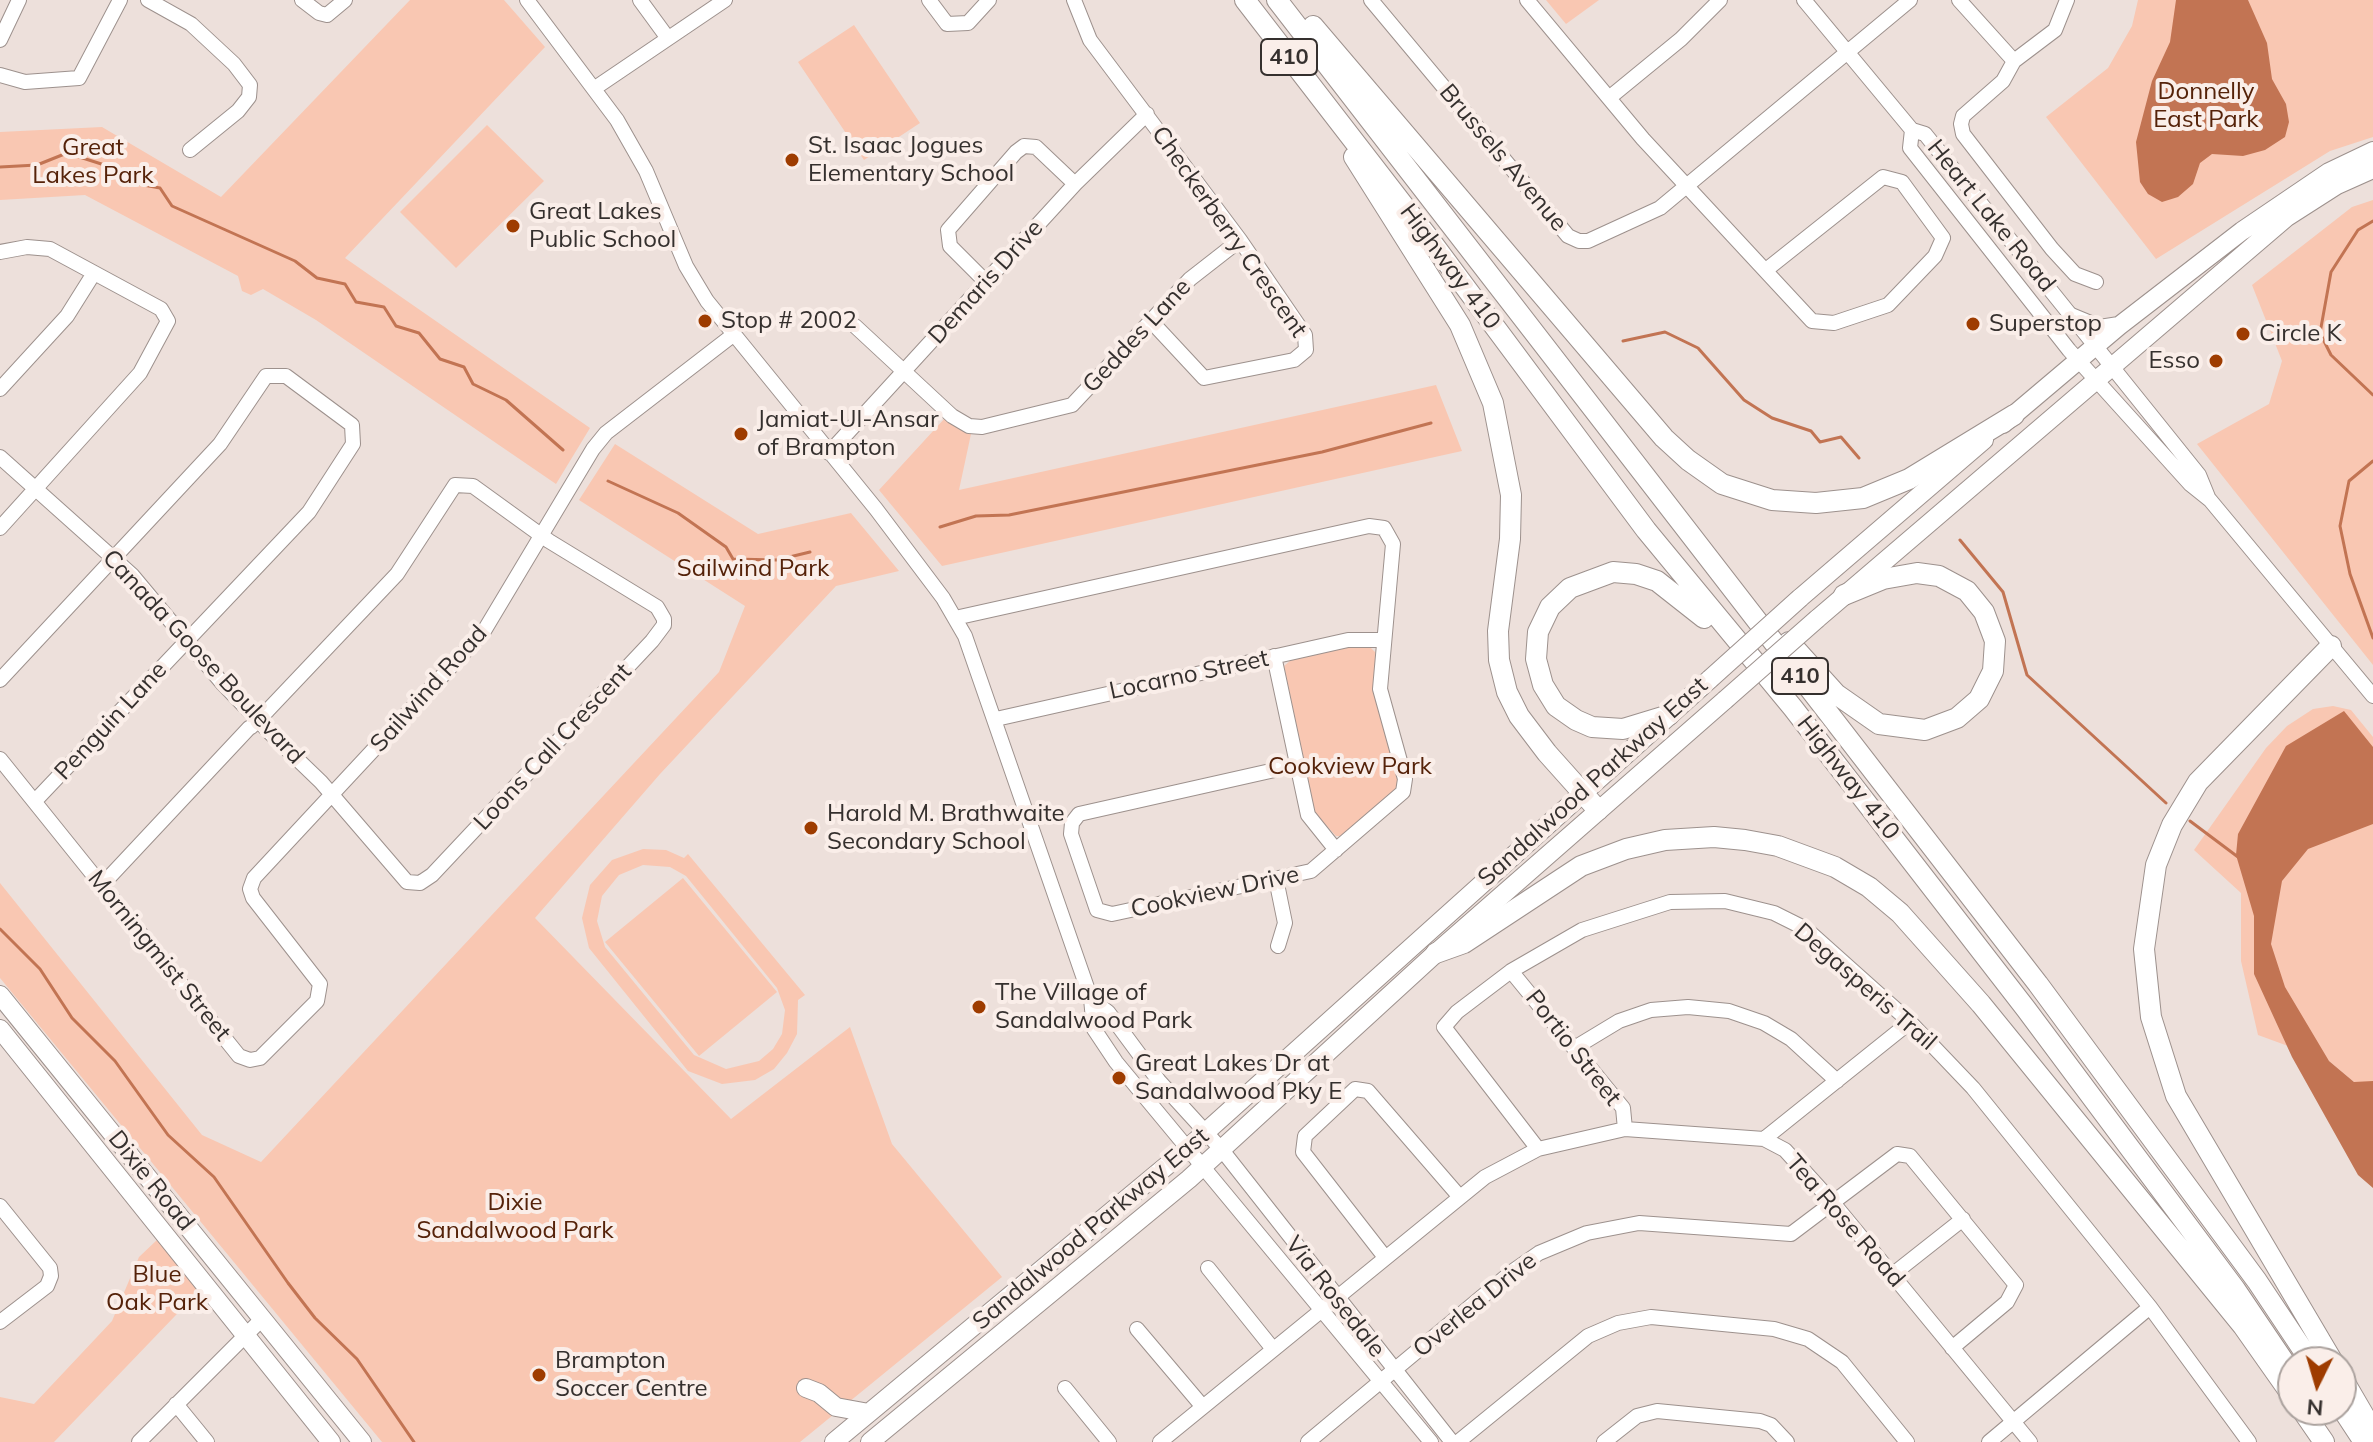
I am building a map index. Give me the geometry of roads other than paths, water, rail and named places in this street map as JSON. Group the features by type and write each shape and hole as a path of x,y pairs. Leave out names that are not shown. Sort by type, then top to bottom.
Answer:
{"highway":[{"name":"Highway 410","path":"1245,0 1646,530 1793,708 2036,1021 2235,1289 2277,1351"},
{"name":"Highway 410","path":"1277,0 2038,984 2257,1281 2300,1346"},
{"path":"1291,0 1656,429 1688,460 1722,484 1772,500 1816,503 1863,498 1909,479 2014,415"},
{"path":"1333,114 1363,175 1424,264 1460,325 1485,382 1504,450 1511,495 1510,539 1498,631 1507,692 1519,716 1598,810"},
{"path":"1669,715 1634,727 1606,729 1576,720 1556,706 1540,677 1536,647 1543,620 1557,598 1579,582 1603,574 1623,572 1657,581 1693,606 1772,695 1793,708"},
{"path":"1745,606 1765,616 1836,694 1879,724 1925,730 1957,718 1979,699 1993,671 1995,641 1984,612 1967,591 1939,576 1917,573 1883,579 1844,595"},
{"path":"2324,1346 2176,1096 2151,1017 2144,949 2156,865 2172,825 2198,782 2331,646"},
{"path":"1436,953 1464,943 1581,866 1626,849 1665,840 1714,837 1745,840 1778,846 1835,867 1869,887 1900,913 1981,1004 2224,1301 2277,1375"},
{"path":"2357,1404 2373,1431"}],"main road":[{"name":"Sandalwood Parkway East","path":"840,1440 1207,1132 1800,598 2093,347 2292,195 2373,151"},
{"name":"Sandalwood Parkway East","path":"870,1442 1085,1268 1204,1166 1436,953 2110,366 2287,217 2337,185 2373,169"},
{"path":"2199,264 2199,292"},
{"path":"2071,317 2100,329 2119,326"},
{"name":"Dixie Road","path":"0,995 362,1442"},
{"name":"Dixie Road","path":"0,1029 331,1442"},
{"path":"806,1388 819,1393 836,1407 869,1413"}],"street":[{"path":"0,40 19,0"},
{"path":"0,75 25,82 79,78 120,0"},
{"path":"148,0 191,24 234,64 250,85 249,97 238,111 190,150"},
{"path":"302,0 319,13 327,15 345,0"},
{"name":"Via Rosedale","path":"527,0 595,88 646,171 695,282 955,618 977,663 1062,923 1091,999 1094,1029 1322,1309 1452,1442"},
{"path":"640,0 667,37"},
{"path":"595,88 725,0"},
{"path":"929,0 947,24 968,23 989,0"},
{"name":"Checkerberry Crescent","path":"1074,0 1090,40 1240,240 1305,335 1306,350 1301,356 1204,378 1150,320"},
{"name":"Brussels Avenue","path":"1371,0 1573,239 1588,241 1649,214 1688,185 1845,50 1910,0"},
{"path":"1527,0 1609,98 1812,321 1834,323 1888,305 1935,256 1943,238 1902,182 1883,177 1766,270"},
{"path":"1609,98 1681,39 1720,0"},
{"name":"Heart Lake Road","path":"1804,0 1912,130 1925,134 2093,347 2199,475 2210,500"},
{"path":"1959,0 2014,61"},
{"path":"2067,0 2055,30 2014,61 2003,81 1963,116 1961,124 1971,145 2052,249 2075,274 2096,282"},
{"name":"Demaris Drive","path":"829,453 1075,184 1147,114"},
{"name":"Heart Lake Road","path":"1912,130 1910,148 2078,361 2190,484 2210,500 2373,696"},
{"path":"986,282 950,246 948,230 1016,152 1024,146 1036,147 1075,184"},
{"name":"Geddes Lane","path":"855,326 960,422 982,427 1072,405 1190,279 1240,240"},
{"path":"0,252 41,246 161,309 168,317 168,326 131,383 0,528"},
{"path":"0,389 67,316 94,273"},
{"name":"Sailwind Road","path":"332,795 484,631 593,449 606,433 733,335"},
{"name":"Penguin Lane","path":"35,801 316,503 353,444 352,425 286,376 266,376 225,439 113,557"},
{"name":"Canada Goose Boulevard","path":"0,457 113,557 258,720 332,795"},
{"path":"101,886 397,574 455,485 473,486 542,536"},
{"name":"Cookview Drive","path":"955,618 1373,526 1384,528 1393,544 1380,689 1406,786 1311,871 1107,915 1094,906 1070,828 1075,818 1084,811 1297,765"},
{"name":"Loons Call Crescent","path":"332,795 398,875 407,882 424,882 660,632 664,619 657,607 542,536"},
{"path":"0,680 113,557"},
{"name":"Locarno Street","path":"996,719 1348,640 1384,640"},
{"path":"1274,656 1308,815 1336,850"},
{"name":"Morningmist Street","path":"0,759 239,1056 256,1060 317,1001 320,984 253,898 251,883 332,795"},
{"path":"1276,879 1285,923 1278,946"},
{"name":"Degasperis Trail","path":"1538,1149 1444,1027 1457,1012 1511,971 1582,930 1670,902 1725,901 1774,913 1806,929 1910,1022 1973,1088 2150,1307 2249,1442"},
{"name":"Portio Street","path":"1511,971 1623,1108 1625,1129"},
{"name":"Via Rosedale","path":"1091,999 1108,1012 1166,1091 1190,1119 1196,1119 1222,1150 1336,1298 1431,1442"},
{"path":"1576,1047 1619,1021 1651,1010 1688,1007 1729,1011 1764,1023 1791,1039 1837,1081"},
{"path":"1764,1139 1910,1022"},
{"path":"1384,1256 1303,1152 1305,1136 1355,1089 1368,1091 1459,1196"},
{"name":"Tea Rose Road","path":"1160,1442 1384,1256 1459,1196 1507,1163 1538,1149 1625,1129 1764,1139 1785,1150 1834,1204 2030,1442"},
{"name":"Overlea Drive","path":"1308,1442 1513,1271 1561,1242 1599,1229 1639,1223 1791,1234 1889,1160 1905,1153 1963,1219"},
{"path":"0,1206 50,1268 51,1276 47,1286 0,1322"},
{"path":"1892,1275 1963,1219 2016,1285 2007,1302 1952,1348"},
{"path":"1208,1268 1273,1349"},
{"path":"1989,1442 2150,1307"},
{"path":"1458,1442 1588,1336 1618,1323 1651,1317 1774,1329 1808,1339 1842,1362 1907,1442"},
{"path":"139,1442 261,1320"},
{"path":"1137,1329 1203,1407"},
{"path":"1065,1388 1109,1442"},
{"path":"176,1404 207,1442"},
{"path":"1604,1442 1637,1416 1657,1411 1760,1421 1771,1425 1787,1442"}],"waterway":[{"path":"0,167 37,165 67,153 117,169 132,183 160,188 172,206 295,261 317,278 345,284 356,302 384,307 396,326 419,333 440,359 464,367 473,384 506,400 563,450"},
{"path":"2373,221 2358,230 2331,272 2320,333 2331,355 2373,395"},
{"path":"1623,341 1665,332 1698,348 1744,400 1772,418 1811,431 1820,442 1841,437 1859,458"},
{"path":"940,527 976,516 1009,515 1322,452 1431,423"},
{"path":"2373,461 2349,481 2340,526 2350,574 2373,638"},
{"path":"608,481 678,513 726,547 733,559 777,560 810,552"},
{"path":"1960,540 2003,592 2027,675 2166,803"},
{"path":"2190,821 2238,857"},
{"path":"0,929 40,969 72,1018 115,1061 168,1135 214,1177 288,1283 315,1318 357,1359 414,1442"}],"place":[{"name":"St. Isaac Jogues Elementary School","path":"792,160"},
{"name":"Great Lakes Public School","path":"513,226"},
{"name":"Stop # 2002","path":"705,321"},
{"name":"Superstop","path":"1973,324"},
{"name":"Circle K","path":"2243,334"},
{"name":"Esso","path":"2216,361"},
{"name":"Jamiat-Ul-Ansar of Brampton","path":"741,434"},
{"name":"Harold M. Brathwaite Secondary School","path":"811,828"},
{"name":"The Village of Sandalwood Park","path":"979,1007"},
{"name":"Great Lakes Dr at Sandalwood Pky E","path":"1119,1078"},
{"name":"Brampton Soccer Centre","path":"539,1375"}],"park label":[{"name":"Donnelly East Park","path":"2206,106"},
{"name":"Great Lakes Park","path":"93,162"},
{"name":"Sailwind Park","path":"753,569"},
{"name":"Cookview Park","path":"1350,767"},
{"name":"Dixie Sandalwood Park","path":"515,1217"},
{"name":"Blue Oak Park","path":"157,1289"}]}
